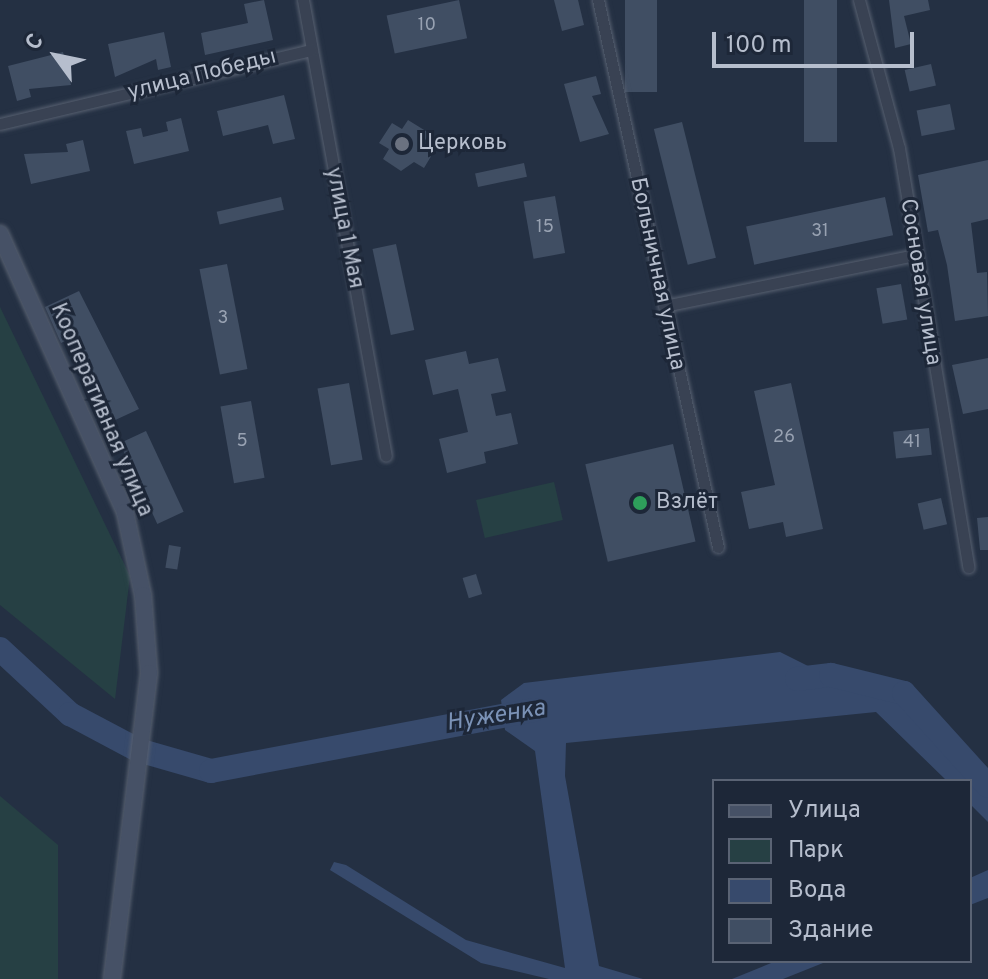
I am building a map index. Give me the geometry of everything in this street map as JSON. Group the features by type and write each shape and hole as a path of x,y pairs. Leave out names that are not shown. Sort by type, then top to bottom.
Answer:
{"street":[{"name":"улица 1 Мая","path":"303,0 386,456"},
{"name":"Больничная улица","path":"598,0 718,547"},
{"name":"Сосновая улица","path":"859,0 899,148 914,255 968,567"},
{"name":"улица Победы","path":"0,124 311,50"},
{"name":"Кооперативная улица","path":"0,234 125,512 143,595 149,673 112,979"},
{"path":"664,306 914,255"}],"green space":[{"path":"0,307 130,576 115,699 0,605"},
{"path":"554,482 563,520 485,538 476,500"},
{"path":"0,796 58,845 58,979 0,979"}],"water":[{"path":"780,652 844,684 899,698 988,783 988,822 972,806 972,779 945,779 876,712 566,743 565,776 599,966 643,979 549,979 481,963 330,870 334,862 346,865 466,940 565,968 535,751 505,730 501,700 524,683"},
{"path":"988,870 988,898 972,904 972,877"},
{"path":"771,963 823,963 783,979 732,979"}],"building":[{"path":"264,0 273,40 205,55 201,33 248,23 244,4"},
{"path":"459,0 467,38 395,54 387,15"},
{"path":"554,0 578,0 584,25 562,31"},
{"path":"625,0 657,0 657,92 625,92"},
{"path":"804,0 837,0 837,142 804,142"},
{"path":"889,0 928,0 930,10 904,16 911,44 895,48"},
{"path":"164,32 171,67 158,70 156,59 115,77 108,44"},
{"path":"63,52 71,85 29,89 31,97 17,101 8,66"},
{"path":"931,64 936,85 910,92 905,70"},
{"path":"596,76 601,94 592,96 609,134 580,142 564,84"},
{"path":"284,95 295,139 273,144 268,125 223,136 217,111"},
{"path":"950,104 955,130 922,136 917,110"},
{"path":"181,118 189,151 134,164 126,131 141,128 143,137 168,131 166,122"},
{"name":"Церковь","path":"408,120 429,133 422,146 433,153 424,168 414,162 401,171 383,159 389,149 379,143 392,123 402,129"},
{"path":"682,122 716,258 688,265 654,129"},
{"path":"83,140 90,171 31,184 24,154 68,152 66,144"},
{"path":"988,160 988,219 971,223 977,273 987,272 988,316 955,321 947,265 938,230 928,232 918,175"},
{"path":"524,163 527,177 478,187 475,173"},
{"path":"555,196 565,253 534,259 523,202"},
{"path":"281,197 284,210 220,225 217,212"},
{"path":"885,197 893,235 754,265 746,227"},
{"path":"396,244 414,330 391,335 373,249"},
{"path":"227,264 247,369 220,374 200,269"},
{"path":"901,284 907,319 883,324 876,288"},
{"path":"79,291 139,409 111,422 71,338 61,343 45,307"},
{"path":"466,351 469,364 498,358 506,391 491,394 496,416 511,413 518,444 484,452 486,463 447,473 439,439 468,432 458,389 433,395 425,360"},
{"path":"988,358 988,409 963,414 952,365"},
{"path":"349,383 363,460 331,465 317,389"},
{"path":"791,383 823,529 786,537 783,522 749,529 741,492 775,485 754,391"},
{"path":"251,401 265,478 234,483 220,406"},
{"path":"929,428 932,455 896,459 893,432"},
{"path":"146,431 184,512 157,524 120,443"},
{"name":"Взлёт","path":"673,444 695,541 608,562 585,464"},
{"path":"941,498 947,524 924,530 918,503"},
{"path":"988,517 988,550 980,550 977,518"},
{"path":"169,545 181,547 177,570 165,568"},
{"path":"476,574 482,594 469,598 463,578"}],"waterway":[{"name":"Нуженка","path":"0,649 70,714 138,750 211,771 534,710"},
{"name":"Нуженка","path":"797,679 831,675 904,693 988,786"}],"place":[{"name":"Церковь","path":"402,144"},
{"name":"Взлёт","path":"640,503"}]}
